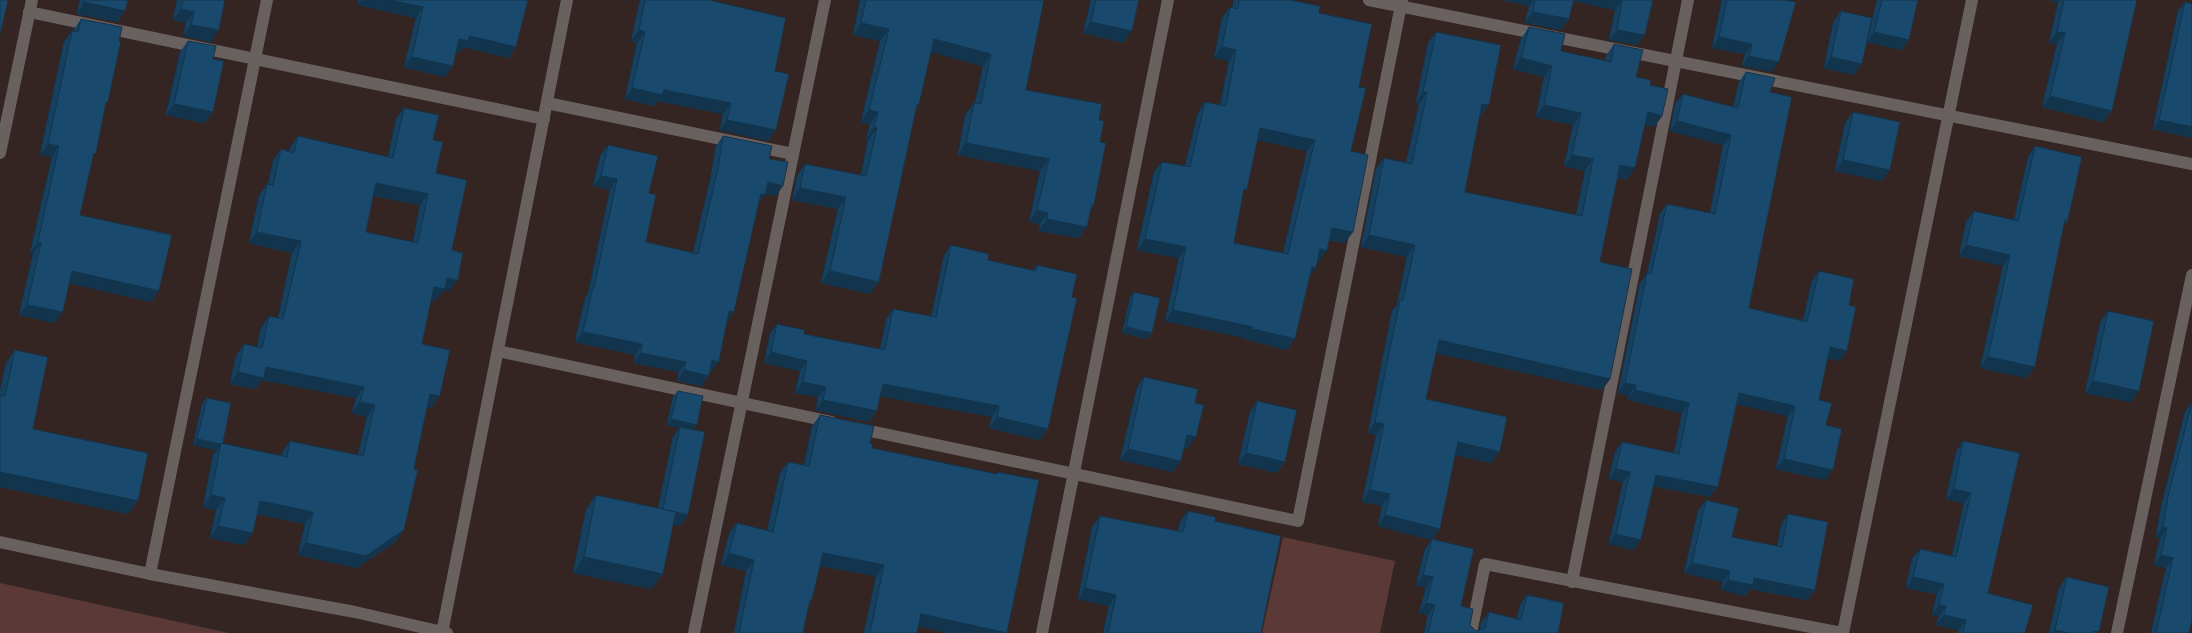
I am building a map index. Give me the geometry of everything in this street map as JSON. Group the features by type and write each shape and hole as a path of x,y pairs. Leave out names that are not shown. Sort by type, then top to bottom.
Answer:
{"street":[{"path":"150,574 267,0"},
{"path":"0,542 150,574 355,612 444,633 567,0"},
{"path":"694,633 825,0"},
{"path":"1042,633 1168,0"},
{"path":"1369,0 1402,3 1676,61 2192,164"},
{"path":"1572,582 1688,0"},
{"path":"1471,633 1485,564 1843,633 1972,0"},
{"path":"498,350 1298,521 1402,3"},
{"path":"0,153 30,6 256,59 544,119"},
{"path":"547,103 793,154"},
{"path":"2117,633 2192,275"}],"shaded area":[{"path":"1283,537 1395,561 1380,633 1262,633"},
{"path":"0,583 229,633 0,633"}],"building":[{"path":"0,0 8,0 0,36"},
{"path":"85,0 128,0 125,11 84,2"},
{"path":"183,0 225,0 219,30 191,25 194,12 181,9"},
{"path":"390,0 528,0 516,47 470,36 468,41 459,39 453,66 412,57 423,7"},
{"path":"645,0 709,0 786,18 775,71 789,74 776,130 727,120 731,103 664,90 662,95 632,88 645,32 639,30"},
{"path":"866,0 1044,0 1026,90 1102,104 1099,120 1104,121 1100,142 1106,143 1094,205 1092,205 1087,227 1047,219 1048,213 1037,210 1049,159 966,143 974,103 981,104 991,54 934,39 919,105 917,105 879,282 830,271 846,197 800,188 805,164 866,176 877,128 874,127 878,112 869,110 889,29 861,23"},
{"path":"1096,0 1139,0 1132,31 1091,22"},
{"path":"1239,0 1290,0 1320,6 1319,13 1372,24 1359,87 1366,88 1351,151 1368,155 1353,232 1332,228 1327,251 1320,249 1316,268 1312,267 1295,339 1252,329 1253,327 1173,310 1186,247 1145,239 1162,162 1190,167 1205,102 1226,106 1236,50 1222,47 1230,7 1238,9","holes":["1260,128 1315,140 1288,254 1234,243 1244,189 1247,190"]},
{"path":"1535,0 1574,0 1569,19 1533,12"},
{"path":"1622,0 1653,0 1645,35 1617,30"},
{"path":"1727,0 1785,0 1796,2 1779,62 1749,56 1752,44 1719,37"},
{"path":"1882,0 1918,0 1909,40 1874,32"},
{"path":"2064,0 2137,0 2112,111 2050,96 2065,33 2057,32"},
{"path":"2185,2 2192,4 2192,127 2159,120"},
{"path":"1841,11 1872,18 1862,64 1831,57"},
{"path":"81,19 122,27 119,41 121,41 108,102 106,102 96,154 94,153 80,215 172,235 159,291 72,271 63,312 27,305 41,243 38,242 59,146 48,144 72,31 78,32"},
{"path":"1529,27 1565,34 1561,51 1611,62 1614,44 1643,50 1636,77 1651,80 1650,85 1668,89 1662,116 1648,112 1635,168 1620,165 1600,262 1632,269 1610,379 1439,340 1426,399 1507,417 1500,452 1458,442 1440,529 1385,515 1390,494 1370,490 1384,424 1375,422 1400,300 1403,300 1415,245 1369,235 1384,158 1412,164 1427,92 1423,92 1436,32 1501,45 1489,105 1482,104 1465,192 1582,216 1593,159 1572,155 1581,113 1544,105 1552,66 1521,58"},
{"path":"188,41 216,46 213,59 224,61 213,112 174,104"},
{"path":"1746,72 1775,78 1770,92 1792,97 1749,308 1807,322 1819,271 1854,279 1849,305 1856,307 1847,351 1830,347 1819,400 1832,403 1826,425 1842,429 1833,470 1784,459 1795,406 1739,393 1718,487 1656,475 1641,540 1616,534 1630,472 1616,469 1622,442 1679,454 1689,403 1635,390 1636,385 1625,383 1647,273 1651,274 1667,204 1715,214 1731,135 1677,121 1683,94 1738,108"},
{"path":"404,108 439,115 433,140 443,142 436,173 467,180 452,250 463,253 458,280 447,278 445,289 434,287 422,344 450,350 440,396 430,394 414,469 418,470 404,530 366,556 306,543 313,512 260,501 253,533 218,526 225,498 211,495 221,443 287,457 290,441 363,456 375,405 360,402 364,387 266,367 264,378 238,372 244,344 262,348 269,316 283,319 301,241 257,232 267,184 273,185 281,149 294,153 298,136 393,158","holes":["376,183 428,194 418,243 366,232"]},
{"path":"1853,112 1900,122 1890,170 1843,160"},
{"path":"723,136 772,146 769,159 788,162 783,186 768,182 765,195 761,194 734,312 729,311 719,362 712,360 709,376 684,370 686,362 641,353 642,344 583,332 617,179 601,176 608,145 658,156 649,193 656,195 646,242 698,254 718,169"},
{"path":"2035,146 2082,157 2068,220 2065,220 2035,367 1988,357 2010,255 1966,245 1974,211 2018,221"},
{"path":"951,245 989,254 988,260 1036,271 1037,265 1077,274 1072,297 1077,298 1048,429 997,417 999,406 883,384 877,411 823,400 826,387 803,382 807,361 771,352 777,324 805,330 804,334 885,350 893,309 936,317"},
{"path":"1134,292 1160,298 1152,333 1126,327"},
{"path":"2108,311 2154,321 2139,391 2093,381"},
{"path":"15,350 48,357 33,429 148,453 138,501 0,472 0,395 5,396"},
{"path":"1144,377 1198,389 1195,403 1204,405 1196,437 1187,435 1181,461 1128,449"},
{"path":"678,391 703,396 697,425 671,419"},
{"path":"207,398 231,403 223,443 221,444 197,439"},
{"path":"1257,401 1297,410 1285,462 1246,453"},
{"path":"2192,402 2192,620 2189,633 2156,633 2173,558 2161,555 2167,528 2163,527 2168,497"},
{"path":"820,415 874,426 870,443 873,444 872,448 997,474 997,472 1039,480 1007,633 921,614 917,633 870,633 884,565 823,553 803,633 739,633 754,560 729,553 737,523 773,532 788,462 809,466"},
{"path":"680,427 705,432 688,515 663,509"},
{"path":"1963,441 2020,453 1988,593 2033,605 2025,633 1963,633 1966,620 1944,615 1946,606 1939,605 1944,584 1913,577 1920,549 1956,557 1971,493 1954,489"},
{"path":"596,495 676,512 663,574 584,557"},
{"path":"1706,500 1739,508 1732,537 1782,547 1788,514 1828,522 1815,590 1754,578 1753,585 1728,580 1730,571 1692,563"},
{"path":"1188,511 1216,517 1215,521 1281,536 1261,633 1108,633 1116,595 1085,588 1100,516 1183,532"},
{"path":"1432,539 1474,549 1461,606 1473,609 1470,625 1476,631 1485,628 1489,612 1521,620 1527,595 1564,603 1558,633 1428,633 1435,605 1426,603 1433,577 1423,575"},
{"path":"2067,577 2109,587 2099,632 2069,633 2055,630"}]}
